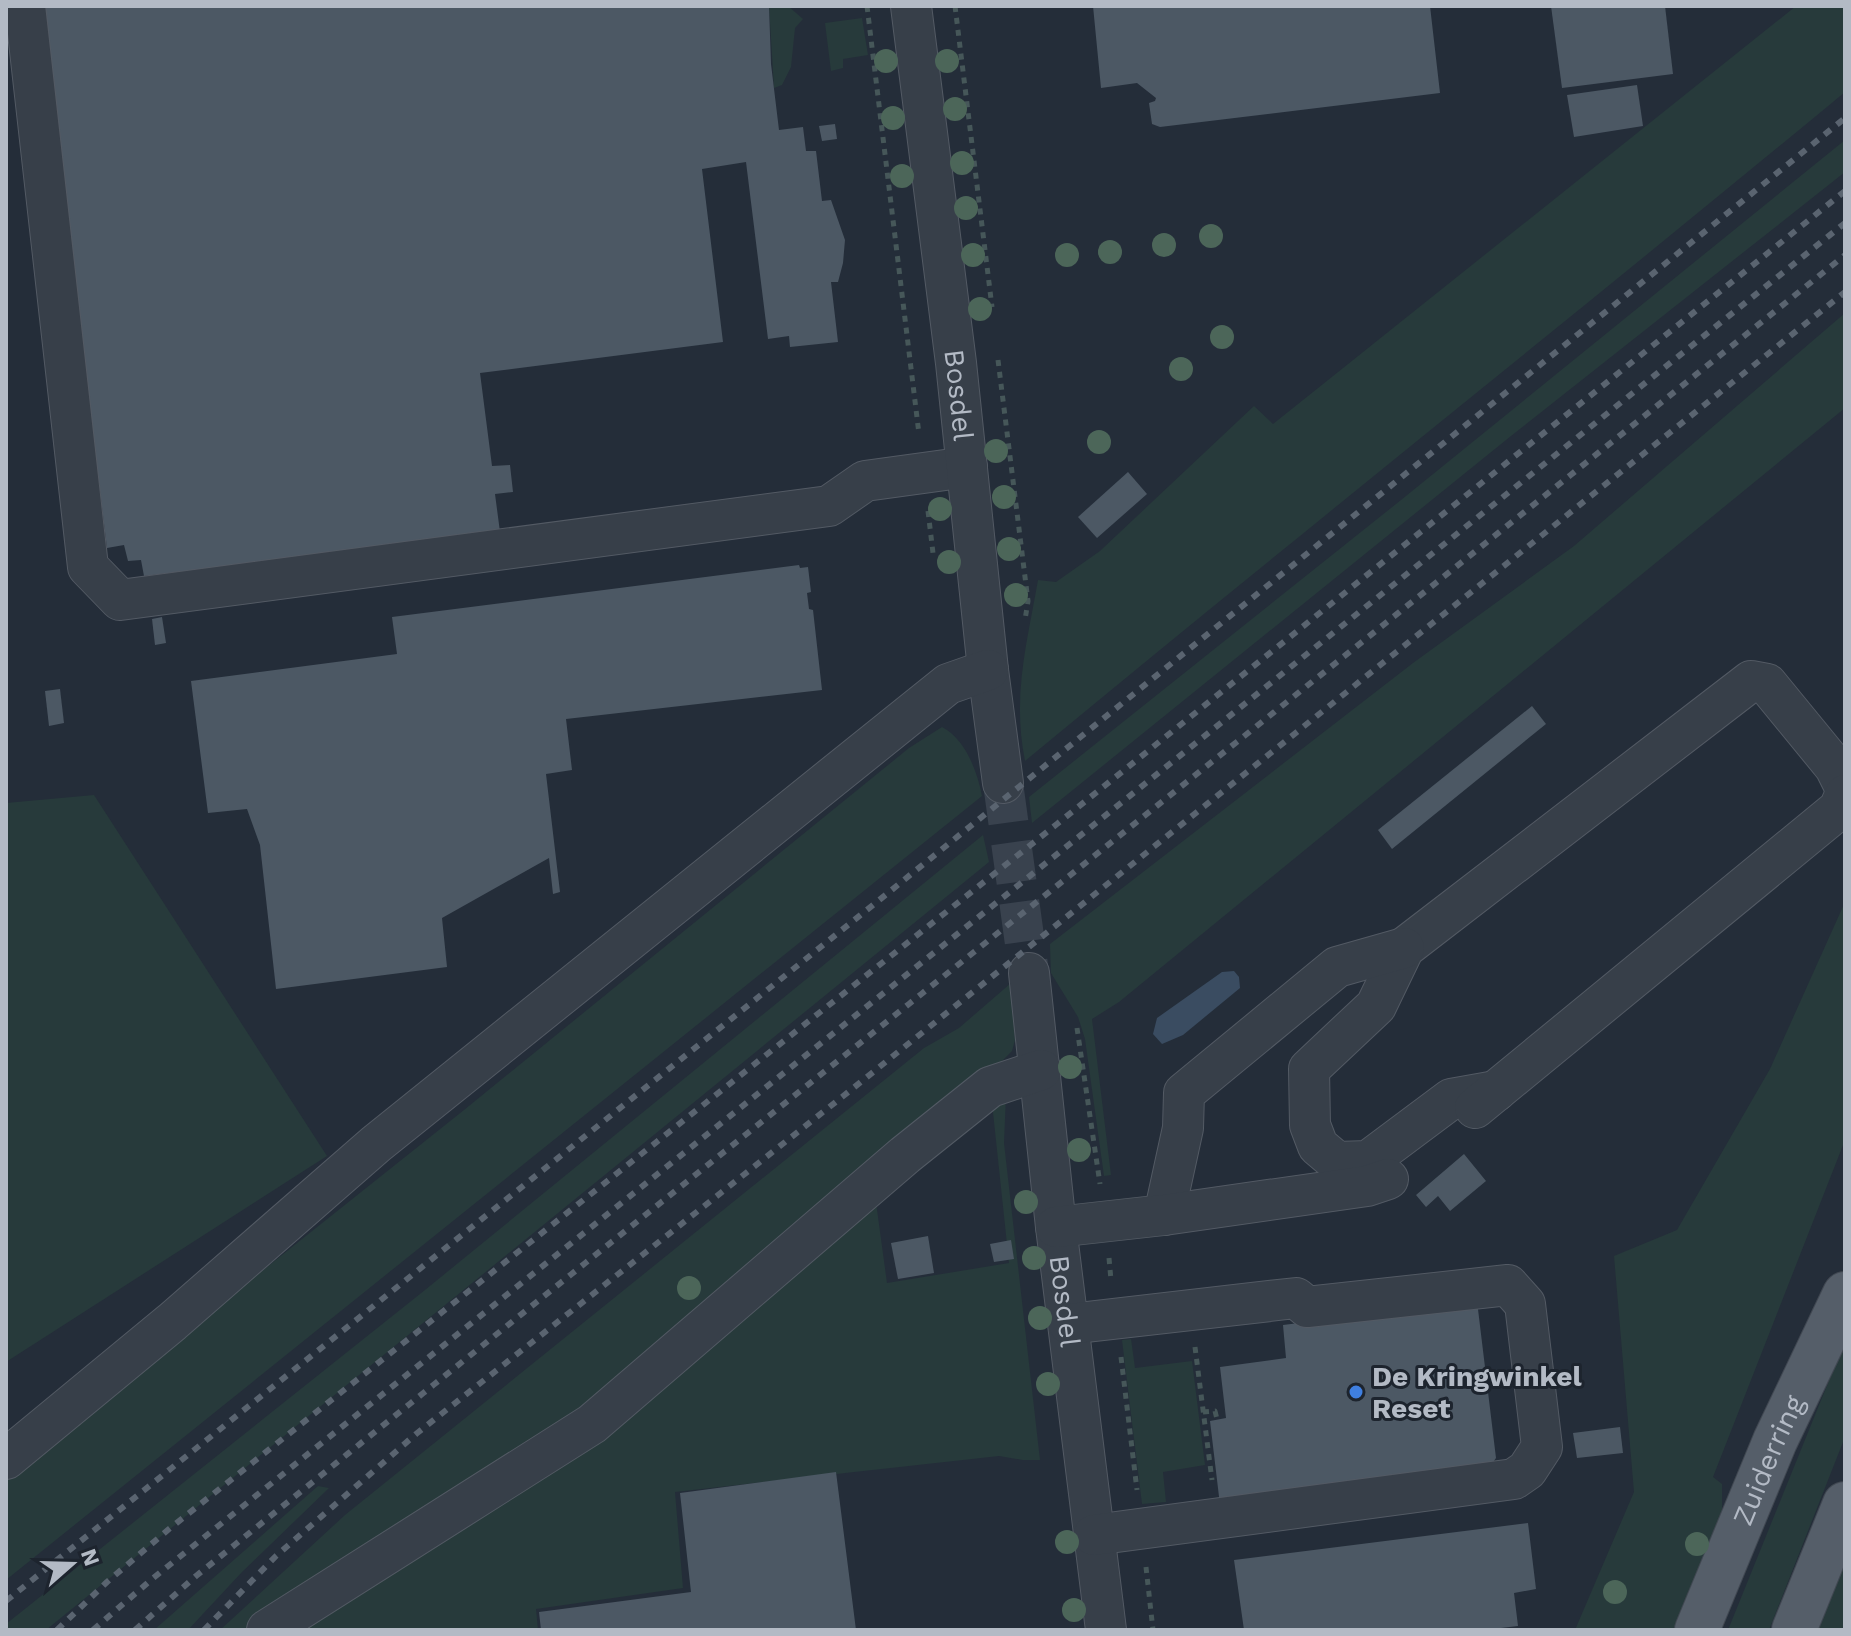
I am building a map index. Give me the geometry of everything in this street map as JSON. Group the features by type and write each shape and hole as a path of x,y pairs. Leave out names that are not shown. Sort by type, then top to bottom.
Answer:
{"main road":[{"name":"Zuiderring","path":"1697,1630 1775,1441 1845,1294"},
{"path":"1794,1630 1845,1504"}],"street":[{"path":"25,6 88,567 120,600 829,506 865,481 967,467"},
{"name":"Bosdel","path":"911,6 1003,783"},
{"path":"6,1459 172,1322 401,1124 948,684 988,670"},
{"path":"1164,1215 1183,1128 1184,1093 1337,967 1404,948 1751,681 1767,684 1835,767 1845,787"},
{"path":"1056,1227 1164,1215 1385,1181 1839,809 1845,795"},
{"path":"1404,948 1376,1006 1309,1069 1310,1125 1318,1146 1337,1162 1368,1161 1451,1099 1496,1091"},
{"name":"Bosdel","path":"1029,973 1056,1227 1106,1630"},
{"path":"267,1630 592,1424 978,1096 990,1087 1041,1070"},
{"path":"1069,1324 1296,1298 1307,1307 1508,1285 1525,1304 1542,1447 1527,1470 1514,1479 1094,1535"}],"path":[{"path":"867,6 935,565"},
{"path":"955,6 992,310"},
{"path":"998,358 1028,601 1024,623"},
{"path":"1190,1311 1217,1518"},
{"path":"1203,1412 1215,1411 1217,1419"}],"shaded area":[{"path":"769,6 788,6 803,19 795,28 791,67 782,85 774,88"},
{"path":"1796,6 1845,6 1845,92 1025,761 1020,692 1038,580 1056,582 1100,551 1254,406 1273,424"},
{"path":"862,18 868,55 843,59 843,68 831,71 825,23"},
{"path":"1845,140 1845,172 1511,436 1032,823 1029,797"},
{"path":"1845,313 1845,408 1119,1002 1092,1019 1111,1175 1104,1176 1085,1039 1078,1017 1051,973 1050,944 1413,663 1574,546"},
{"path":"942,727 957,739 969,756 982,796 6,1580 6,1475 464,1110 909,748"},
{"path":"94,795 327,1156 6,1362 6,803"},
{"path":"983,835 989,862 46,1630 6,1630 6,1624 425,1290"},
{"path":"1845,902 1845,1140 1713,1477 1722,1484 1722,1531 1681,1630 1575,1630 1634,1492 1614,1256 1677,1230 1770,1069"},
{"path":"1011,983 1015,1040 1012,1051 971,1092 590,1416 256,1630 220,1630 345,1515 924,1048 959,1028"},
{"path":"1006,1095 1004,1143 1040,1460 999,1456 675,1492 683,1588 536,1609 538,1630 282,1630 875,1195 887,1283 1009,1263 992,1103"},
{"path":"1131,1339 1135,1368 1192,1361 1205,1465 1163,1472 1166,1502 1142,1504 1122,1340"},
{"path":"1845,1341 1845,1437 1769,1630 1728,1630"},
{"path":"318,1486 329,1488 242,1572 188,1630 154,1630"},
{"path":"1845,1560 1845,1630 1817,1630"}],"water":[{"path":"1234,971 1239,977 1240,988 1183,1035 1162,1044 1153,1034 1157,1018 1222,972"}],"building":[{"path":"41,6 769,6 771,64 779,130 803,127 806,151 816,151 822,201 831,200 845,240 838,282 831,282 838,342 790,347 789,336 768,339 746,162 702,169 723,342 480,373 492,466 510,465 513,492 495,494 500,532 144,576 141,560 128,561 124,545 107,548"},
{"path":"1093,6 1430,6 1440,93 1160,127 1152,124 1149,103 1156,98 1137,83 1101,88"},
{"path":"1551,6 1665,6 1673,74 1562,88"},
{"path":"1637,85 1643,126 1574,137 1567,95"},
{"path":"835,124 837,139 822,141 819,126"},
{"path":"1128,472 1147,494 1097,538 1078,517"},
{"path":"799,565 800,568 808,567 811,592 807,593 809,609 813,610 822,690 566,719 572,770 546,774 560,892 553,894 549,858 442,918 447,967 276,989 260,845 247,809 208,813 191,681 397,654 392,617"},
{"path":"162,617 166,643 155,645 152,619"},
{"path":"60,689 64,723 49,726 45,691"},
{"path":"1532,706 1546,724 1392,849 1378,830"},
{"path":"1464,1154 1486,1181 1450,1211 1438,1196 1426,1207 1416,1195"},
{"path":"928,1236 934,1273 898,1279 891,1243"},
{"path":"1011,1240 1014,1259 994,1262 990,1244"},
{"name":"De Kringwinkel Reset","path":"1477,1301 1496,1458 1486,1472 1220,1505 1210,1421 1226,1418 1220,1367 1286,1358 1283,1325"},
{"path":"1620,1427 1623,1453 1577,1458 1573,1433"},
{"path":"836,1472 856,1630 541,1630 539,1612 691,1592 680,1493"},
{"path":"1528,1523 1536,1589 1514,1593 1518,1626 1484,1630 1244,1630 1234,1560"}],"tunnel":[{"path":"1003,783 1029,973"}],"railway":[{"path":"6,1601 878,901 1845,118"},
{"path":"57,1630 169,1529 1057,824 1845,191"},
{"path":"93,1630 152,1579 1845,223"},
{"path":"135,1630 196,1576 402,1410 1845,255"},
{"path":"204,1630 276,1556 416,1434 842,1097 1845,292"}],"place":[{"name":"De Kringwinkel Reset","path":"1356,1392"}]}
